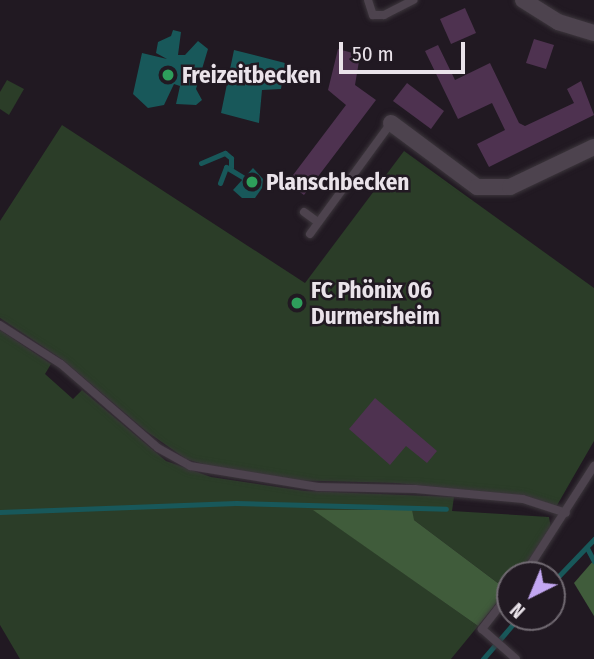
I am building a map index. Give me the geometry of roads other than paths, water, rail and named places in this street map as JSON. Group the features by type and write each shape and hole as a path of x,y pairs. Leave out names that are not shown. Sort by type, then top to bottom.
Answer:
{"street":[{"path":"523,0 558,22 594,33"},
{"path":"391,123 477,187 510,187 594,148"}],"lane":[{"path":"369,0 373,15 384,15 412,0"},
{"path":"310,234 391,123"},
{"path":"304,212 318,222"},
{"path":"0,325 61,364 158,448 190,466 318,487 415,489 523,499 566,513"},
{"path":"533,561 594,466"},
{"path":"496,611 482,629 516,659"}],"water":[{"name":"Freizeitbecken","path":"173,30 181,32 178,55 185,55 198,41 208,49 196,89 202,100 196,105 176,104 180,86 174,84 164,105 148,108 133,94 142,53 167,59 156,53 158,42 171,36"},
{"path":"234,50 285,63 281,89 262,90 259,123 221,113"},
{"name":"Planschbecken","path":"253,168 263,179 262,188 255,198 242,198 233,190"}],"waterway":[{"path":"201,163 225,153 231,158 231,167"},
{"path":"220,183 226,167 244,178"},
{"path":"0,512 236,503 446,509"},
{"path":"566,568 594,539"},
{"path":"587,548 594,561"},
{"path":"483,659 507,631"}],"place":[{"name":"Freizeitbecken","path":"168,75"},
{"name":"Planschbecken","path":"252,182"},
{"name":"FC Phönix 06 Durmersheim","path":"297,303"}]}
